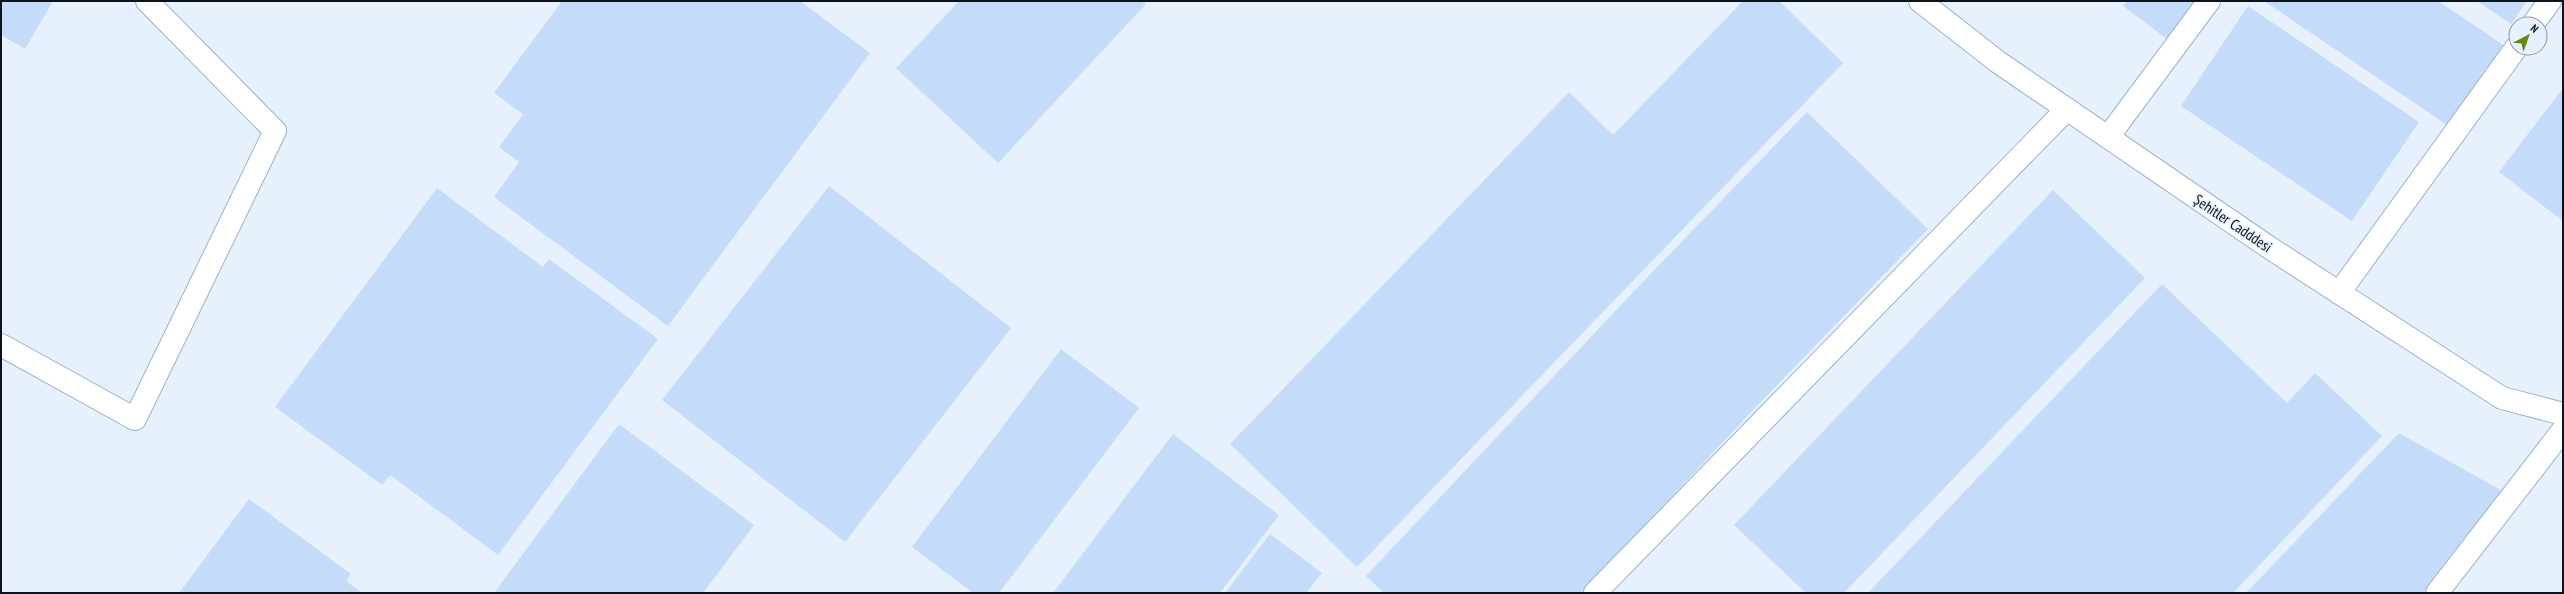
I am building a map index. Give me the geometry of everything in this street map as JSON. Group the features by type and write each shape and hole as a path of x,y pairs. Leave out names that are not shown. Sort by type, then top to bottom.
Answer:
{"street":[{"path":"1,345 135,418 275,131 147,1"},
{"name":"Şehitler Cadddesi","path":"1920,1 1998,62 2067,110 2339,293 2502,398 2563,414"},
{"path":"2108,137 2209,1"},
{"path":"2539,16 2550,1"},
{"path":"2339,293 2510,56"},
{"path":"1595,593 2067,110"},
{"path":"2437,593 2563,430"}],"building":[{"path":"1,1 53,1 25,49 1,35"},
{"path":"562,1 800,1 870,53 668,326 494,197 519,162 499,147 523,114 494,93"},
{"path":"959,1 1143,1 1146,4 998,163 896,68"},
{"path":"1743,1 1779,1 1843,63 1357,567 1230,444 1569,92 1613,135"},
{"path":"2127,1 2202,1 2171,42 2123,6"},
{"path":"2264,1 2438,1 2508,48 2453,129"},
{"path":"2477,1 2527,1 2517,16 2508,16 2508,22"},
{"path":"2248,6 2419,122 2352,221 2181,106"},
{"path":"2563,88 2563,221 2499,172"},
{"path":"1807,112 1928,229 1756,407 1581,593 1384,593 1366,576 1635,290"},
{"path":"829,186 1011,328 845,542 662,400"},
{"path":"437,188 543,267 549,259 658,339 498,555 390,475 382,485 275,407"},
{"path":"2053,190 2145,278 1844,593 1806,593 1734,525"},
{"path":"2162,284 2287,403 2315,373 2382,436 2233,593 1868,593"},
{"path":"1061,349 1139,408 999,593 973,593 912,547"},
{"path":"619,424 754,525 703,593 494,593"},
{"path":"2399,433 2504,492 2423,593 2246,593"},
{"path":"1173,434 1279,515 1220,593 1053,593"},
{"path":"249,499 351,574 346,581 362,593 179,593"},
{"path":"1270,534 1322,573 1306,593 1225,593"}]}
